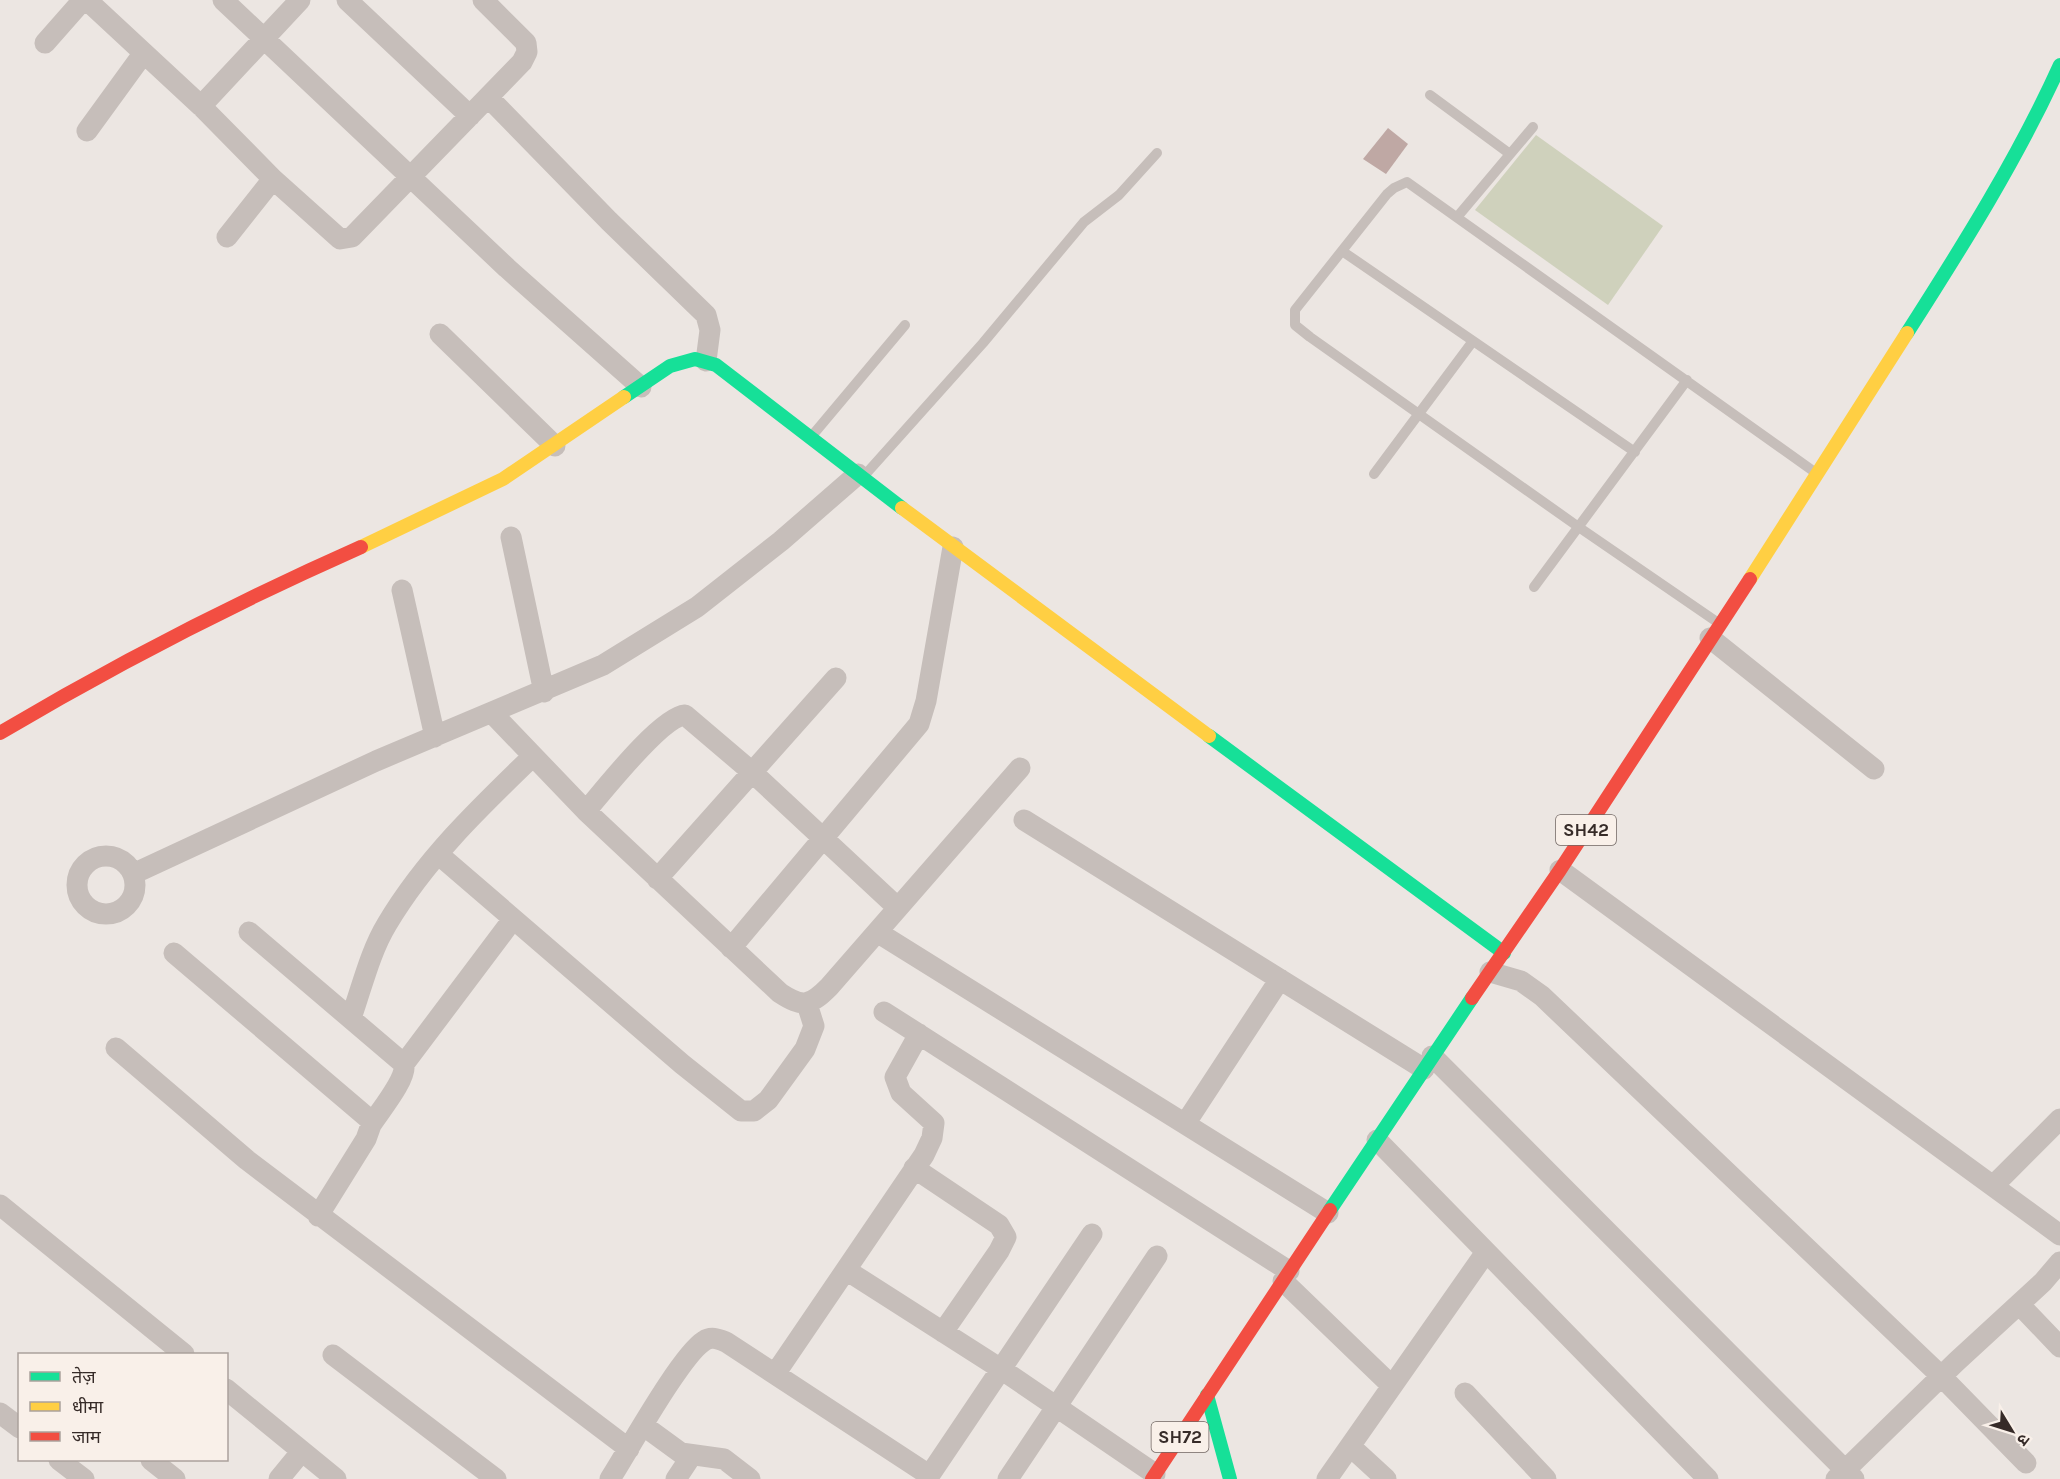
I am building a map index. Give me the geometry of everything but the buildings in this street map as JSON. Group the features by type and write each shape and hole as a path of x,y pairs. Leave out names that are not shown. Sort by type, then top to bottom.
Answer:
{"street":[{"path":"224,0 507,268 641,387"},
{"path":"201,106 300,0"},
{"path":"347,0 470,116"},
{"path":"45,43 74,8 82,2 89,2 201,106 273,179 331,232 340,239 346,240 522,62 527,52 526,43 483,0"},
{"path":"87,131 143,54"},
{"name":"SH42","path":"1207,1395 1428,1062 1560,870 1818,475 1954,259 2040,109 2060,64"},
{"path":"488,97 706,315 710,330 706,361"},
{"path":"227,237 273,179"},
{"path":"440,334 555,446"},
{"path":"0,733 67,693 284,581 479,492 555,446 670,366 684,360 706,361 953,547 1504,953"},
{"path":"133,874 435,737 603,665 697,607 860,476"},
{"path":"511,537 544,692"},
{"path":"731,948 919,724 923,714 953,547"},
{"path":"402,590 435,737"},
{"path":"1715,631 1874,769"},
{"path":"657,879 836,678"},
{"path":"492,713 586,811 731,948 780,993 794,1002 807,1004 817,999 829,987 1020,768"},
{"path":"586,811 654,734 677,715 685,715 752,772 898,908"},
{"path":"351,1018 387,924 438,854 467,819 532,757"},
{"path":"1024,820 1280,979 1428,1062 1845,1476 1941,1376 2019,1304 2060,1262"},
{"path":"438,854 682,1064 741,1111 754,1111 768,1100 805,1049 814,1026 807,1004"},
{"path":"1560,870 2060,1235"},
{"path":"404,1065 513,919"},
{"path":"249,932 404,1065 405,1070 400,1082 370,1125 366,1139 318,1216"},
{"path":"877,932 1328,1213"},
{"path":"174,953 365,1114 370,1125"},
{"path":"1490,972 1521,981 1542,996 1941,1376 2026,1463"},
{"path":"1185,1124 1280,979"},
{"path":"884,1012 1286,1276 1392,1386"},
{"path":"775,1374 932,1138 934,1123 901,1093 895,1077 919,1034"},
{"path":"116,1048 247,1160 318,1216 629,1449"},
{"path":"1994,1186 2060,1119"},
{"path":"1377,1140 1708,1479"},
{"path":"914,1168 999,1225 1006,1237 999,1251 943,1332"},
{"path":"0,1204 182,1353"},
{"path":"610,1479 680,1369 704,1340 714,1338 726,1342 928,1477 1092,1234"},
{"path":"1327,1479 1486,1252"},
{"path":"1008,1479 1158,1256"},
{"path":"846,1270 1001,1369 1154,1477"},
{"path":"2019,1304 2060,1347"},
{"path":"333,1355 496,1479"},
{"path":"228,1391 336,1479"},
{"path":"1465,1393 1546,1479"},
{"path":"1207,1395 1230,1479"},
{"name":"SH72","path":"1154,1477 1207,1395"},
{"path":"0,1413 18,1426"},
{"path":"644,1426 681,1453 724,1459 750,1479"},
{"path":"1350,1446 1386,1479"},
{"path":"279,1479 302,1451"},
{"path":"675,1479 692,1455"},
{"path":"152,1461 175,1479"}],"lane":[{"path":"1430,95 1510,154"},
{"path":"1458,216 1533,128"},
{"path":"860,476 983,343 1084,222 1119,195 1158,153"},
{"path":"1715,631 1580,528 1295,325 1294,310 1388,195 1401,183 1414,185 1818,475"},
{"path":"1342,251 1635,452"},
{"path":"811,438 905,324"},
{"path":"1374,474 1473,341"},
{"path":"1534,587 1687,381"}],"green space":[{"path":"1536,135 1663,226 1608,305 1475,210"}],"traffic: fast":[{"path":"1907,333 2008,168 2060,65"},
{"path":"624,397 670,366 695,359 716,365 902,508"},
{"path":"1209,736 1504,953"},
{"path":"1330,1210 1472,998"},
{"path":"1207,1395 1230,1479"}],"traffic: slow":[{"path":"1750,579 1907,333"},
{"path":"361,547 503,479 624,397"},
{"path":"902,508 1209,736"}],"traffic: jam":[{"path":"0,733 178,635 361,547"},
{"path":"1472,998 1560,870 1750,579"},
{"path":"1152,1479 1330,1210"}]}
